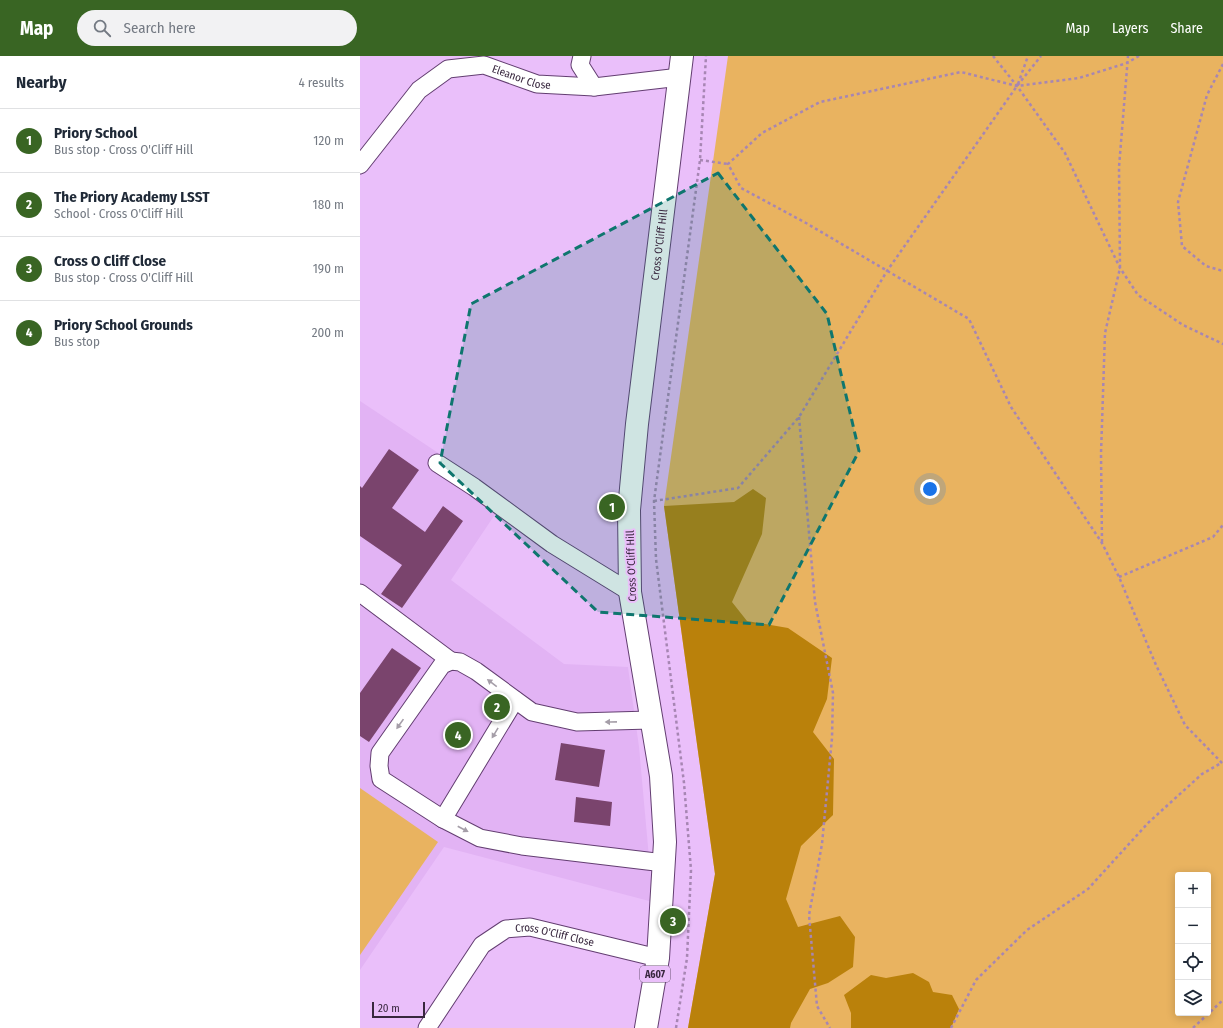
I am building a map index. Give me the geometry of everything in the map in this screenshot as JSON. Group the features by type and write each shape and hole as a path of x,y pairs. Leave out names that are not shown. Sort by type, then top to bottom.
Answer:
{"main road":[{"name":"Cross O'Cliff Hill","path":"646,1028 658,958 665,842 661,776 650,720 630,592 629,510 637,424 681,66"}],"street":[{"path":"582,56 580,66 594,87"},
{"name":"Eleanor Close","path":"360,165 419,90 448,69 484,65 536,84 594,87 681,66"},
{"path":"437,462 552,544 630,592"},
{"path":"360,593 451,661"},
{"path":"650,720 577,722 532,712 476,671 460,662 451,661 442,665 380,753 379,766 381,779 443,819 480,838 522,846 664,863"},
{"path":"443,819 515,700"},
{"name":"Cross O'Cliff Close","path":"427,1028 482,945 506,929 530,928 658,958"}],"path":[{"path":"706,56 700,160 654,501 738,488 799,417 887,271 1018,86 1041,56"},
{"path":"993,56 1018,86 1066,153 1120,268 1138,295 1183,325 1223,344"},
{"path":"1018,86 1028,56"},
{"path":"1102,543 1101,454 1105,333 1120,268 1119,167 1128,56"},
{"path":"728,164 762,132 820,102 961,72 1018,86 1078,78 1127,63 1139,56"},
{"path":"1223,64 1207,95 1178,202 1182,246 1206,266 1223,271"},
{"path":"700,160 728,164"},
{"path":"728,164 741,188 806,223 969,319 1011,407 1102,543 1119,577 1156,665 1185,725 1222,763 1202,774 1149,822 1088,889 1027,930 976,980 951,1028"},
{"path":"799,417 815,602 833,693 832,738 822,844 809,915 817,1006 830,1028"},
{"path":"1119,577 1213,537 1223,525"},
{"path":"1193,1028 1223,1000"}],"highlighted area":[{"path":"718,173 827,314 859,451 769,625 598,612 440,463 471,304"}],"shaded area":[{"path":"728,56 1223,56 1223,1028 688,1028 715,874 664,506"},
{"path":"360,401 506,498 451,580 564,664 628,667 639,747 653,902 444,847 360,970"},
{"path":"753,489 766,498 762,534 732,602 747,621 788,628 832,658 827,699 813,732 834,759 833,815 801,846 786,899 798,927 840,916 855,937 853,967 828,983 810,989 791,1023 790,1028 688,1028 715,874 664,506 734,502"},
{"path":"360,788 438,842 360,955"},
{"path":"913,973 929,982 933,992 952,995 959,1009 951,1028 851,1028 851,1013 844,995 871,975 886,978"}],"building":[{"path":"389,449 419,470 392,508 425,532 443,506 463,521 402,608 381,594 402,565 360,536 360,486 362,488"},
{"path":"392,648 421,668 369,742 360,736 360,693"},
{"path":"561,743 605,750 599,787 555,780"},
{"path":"576,797 612,802 610,826 574,822"}],"place":[{"name":"Priory School","path":"612,507"},
{"name":"The Priory Academy LSST","path":"497,707"},
{"name":"Priory School Grounds","path":"458,735"},
{"name":"Cross O Cliff Close","path":"673,921"}]}
